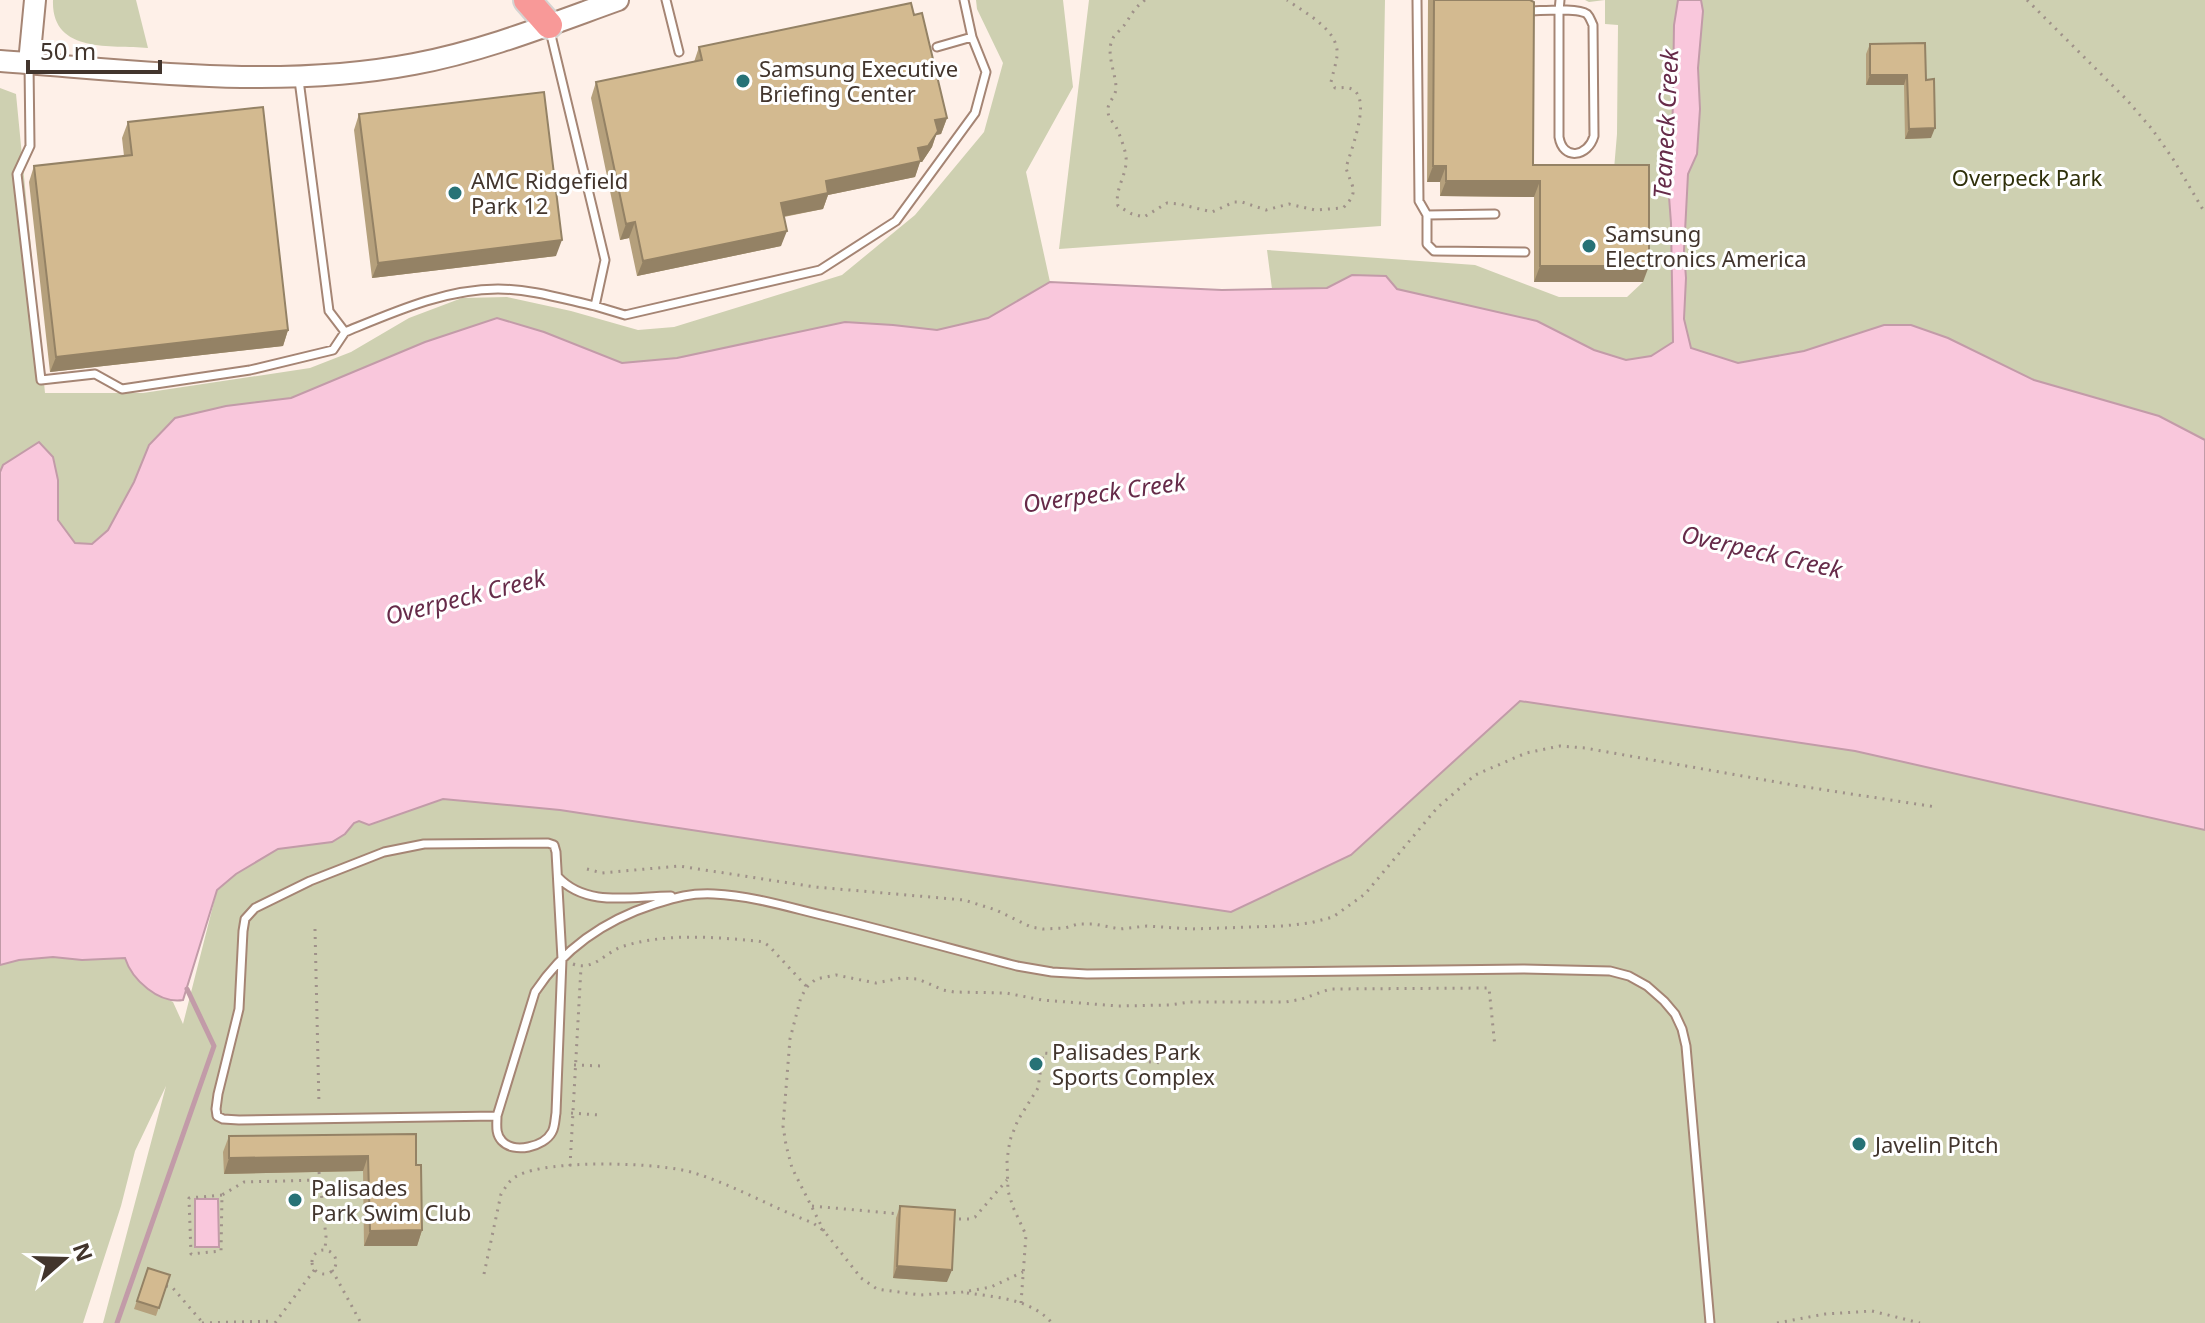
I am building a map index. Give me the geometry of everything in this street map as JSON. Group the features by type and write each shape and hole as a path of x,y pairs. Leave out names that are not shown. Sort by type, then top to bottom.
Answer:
{"highway":[{"path":"527,0 550,12"}],"main road":[{"path":"29,63 35,0"},
{"path":"0,61 233,78 299,78 369,71 436,59 485,46 550,12 618,0"}],"lane":[{"path":"666,0 679,52"},
{"path":"29,63 30,146 17,174 41,380 95,374 122,389 250,370 333,350 345,332 401,309 438,299 498,289 537,293 625,315 820,270 896,221 975,113 986,72 972,37 964,0"},
{"path":"1528,11 1559,11 1584,12 1593,25 1594,136 1587,149 1570,153 1562,148 1559,137 1559,11 1560,0"},
{"path":"1428,8 1417,4 1418,185 1419,201 1427,215 1427,244 1434,251 1525,252"},
{"path":"550,12 605,260 595,306"},
{"path":"937,47 972,37"},
{"path":"299,78 329,311 345,332"},
{"path":"1427,215 1495,214"},
{"path":"497,1116 223,1119 216,1113 218,1094 239,1009 243,931 249,913 310,881 384,852 424,844 554,845 562,959 556,1113 553,1131 544,1141 528,1148 511,1147 501,1140 496,1130 497,1116 521,1031 535,992 546,975 562,959 582,939 635,910 677,896"},
{"path":"558,877 568,889 599,899 713,894 776,903 1017,966 1052,972 1589,969 1629,976 1647,986 1675,1014 1686,1046 1710,1323"}],"path":[{"path":"1145,0 1137,5 1113,38 1111,55 1116,89 1108,111 1126,157 1119,184 1118,206 1144,217 1167,203 1212,212 1234,202 1252,204 1266,210 1289,204 1315,210 1343,208 1349,202 1354,194 1354,185 1346,168 1358,125 1360,103 1357,93 1350,88 1335,88 1331,82 1337,56 1333,38 1327,29 1287,0"},
{"path":"2027,0 2152,129 2205,213"},
{"path":"587,869 602,873 679,866 815,887 964,900 1043,929 1078,924 1120,929 1147,926 1191,929 1283,926 1333,917 1365,894 1437,808 1475,775 1526,753 1560,746 1936,807"},
{"path":"315,929 319,1119"},
{"path":"562,959 581,967 589,966 619,947 656,939 703,937 763,942 807,987"},
{"path":"570,1166 581,967"},
{"path":"1023,1272 991,1287 963,1292 920,1295 877,1289 861,1278 824,1231 792,1168 783,1126 790,1039 801,997 816,979 836,975 876,983 901,978 918,979 954,992 1006,993 1042,1000 1118,1006 1286,1002 1330,989 1489,988 1495,1047"},
{"path":"1021,1303 1026,1235 1013,1207 1007,1180 1010,1140 1018,1120 1038,1088 1043,1053 1163,1063"},
{"path":"558,1064 602,1066"},
{"path":"556,1113 599,1115"},
{"path":"484,1274 501,1194 507,1184 528,1172 570,1166 638,1164 692,1172 813,1223 824,1231"},
{"path":"319,1172 325,1250"},
{"path":"222,1195 221,1251 191,1254 189,1198 222,1195 244,1182 320,1180"},
{"path":"945,1218 975,1217 1007,1180"},
{"path":"810,1206 900,1214"},
{"path":"332,1270 322,1273 315,1269 315,1255 325,1250 332,1253 336,1259 332,1270 361,1323"},
{"path":"166,1286 172,1287 202,1322 274,1322 315,1269"},
{"path":"963,1292 1021,1303 1044,1314 1052,1323"},
{"path":"1777,1323 1825,1314 1872,1311 1920,1323"}],"green space":[{"path":"53,0 136,0 148,48 101,46 72,38 62,30 55,17"},
{"path":"976,0 1063,0 1073,87 1026,172 1050,282 988,318 937,331 893,325 677,358 622,363 544,332 497,318 425,342 291,398 226,406 149,445 134,482 108,530 92,544 75,543 58,520 58,480 53,457 39,442 0,472 0,88 16,94 45,393 143,393 310,368 351,352 409,318 462,298 507,297 638,330 674,327 842,275 915,215 984,132 1003,63 977,9"},
{"path":"1089,0 1385,0 1381,226 1059,249"},
{"name":"Overpeck Park","path":"1605,0 2205,0 2205,440 2159,416 2034,380 1948,338 1911,325 1804,351 1738,363 1673,343 1651,356 1626,360 1594,350 1537,321 1397,289 1352,275 1327,288 1272,289 1267,250 1475,265 1559,297 1627,297 1643,282 1613,181 1617,134 1618,25 1605,24"},
{"path":"1520,701 1855,751 2205,830 2205,1323 103,1323 166,1086 135,1151 121,1206 83,1323 0,1323 0,965 53,957 82,960 125,958 149,990 173,1002 183,1024 217,890 236,874 278,849 332,842 359,821 369,825 443,799 560,810 1351,855"}],"water":[{"name":"Overpeck Creek","path":"1678,0 1701,0 1703,11 1698,68 1700,109 1697,154 1688,174 1684,251 1684,319 1691,348 1738,363 1804,351 1884,325 1911,325 1948,338 2034,380 2159,416 2205,440 2205,830 1855,751 1520,701 1351,855 1231,912 560,810 443,799 369,825 359,821 332,842 278,849 236,874 217,890 183,1000 165,998 148,989 125,958 82,960 53,957 0,965 0,472 3,465 39,442 53,457 58,480 58,520 75,543 92,544 108,530 134,482 149,445 175,418 226,406 291,398 425,342 497,318 544,332 622,363 677,358 845,322 937,330 988,318 1050,282 1222,290 1327,288 1352,275 1386,276 1397,289 1537,321 1594,350 1626,360 1651,356 1673,342 1668,183 1672,157 1674,25"},
{"path":"195,1199 218,1199 219,1247 195,1247"}],"building":[{"path":"1434,0 1534,2 1533,165 1649,165 1649,266 1540,266 1540,181 1446,181 1446,166 1433,166"},
{"path":"911,3 914,15 922,13 947,118 935,120 938,131 928,146 918,148 921,161 826,181 828,193 781,203 787,231 643,261 635,222 626,224 596,82 702,60 699,47"},
{"path":"1925,43 1926,80 1934,79 1935,128 1909,129 1907,75 1870,75 1870,44"},
{"name":"AMC Ridgefield Park 12","path":"544,92 562,240 378,263 359,114"},
{"path":"263,107 288,330 56,357 34,166 132,155 128,122"},
{"path":"416,1134 416,1165 421,1165 422,1230 370,1231 368,1156 229,1158 229,1136"},
{"path":"900,1206 955,1210 952,1270 897,1266"},
{"path":"148,1268 170,1275 159,1308 137,1301"}],"waterway":[{"path":"117,1323 214,1046 187,989"}],"place":[{"name":"Samsung Executive Briefing Center","path":"743,81"},
{"name":"AMC Ridgefield Park 12","path":"455,193"},
{"name":"Samsung Electronics America","path":"1589,246"},
{"name":"Palisades Park Sports Complex","path":"1036,1064"},
{"name":"Javelin Pitch","path":"1859,1144"},
{"name":"Palisades Park Swim Club","path":"295,1200"}],"water label":[{"name":"Teaneck Creek","path":"1665,124"}]}
